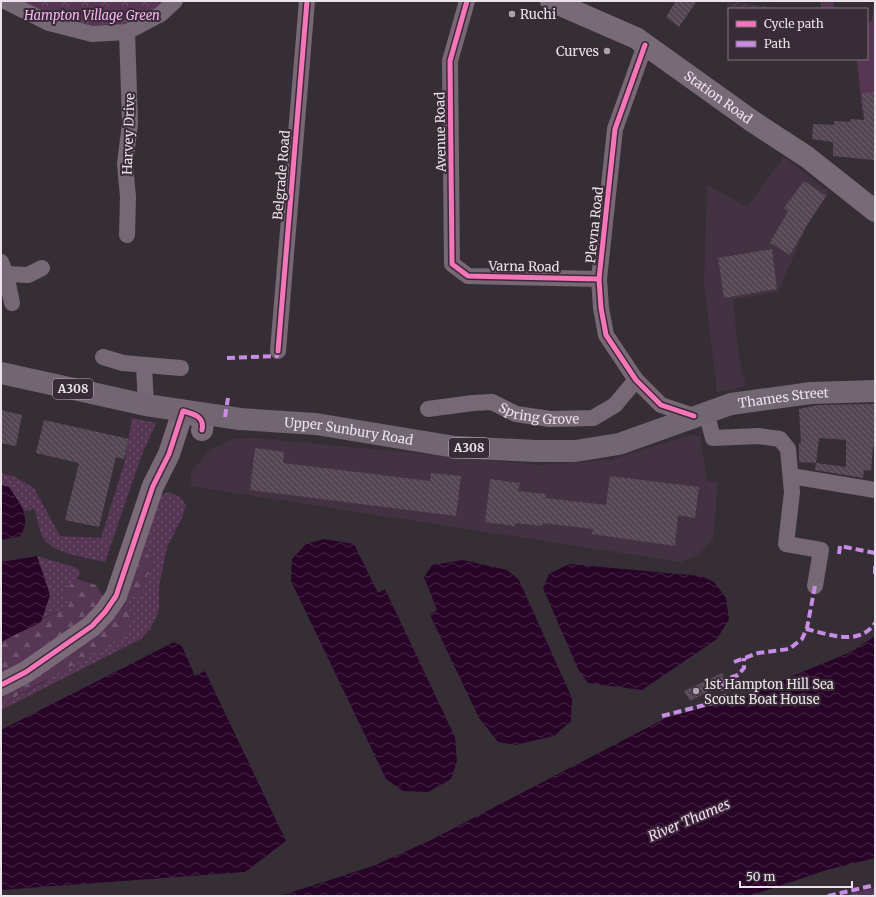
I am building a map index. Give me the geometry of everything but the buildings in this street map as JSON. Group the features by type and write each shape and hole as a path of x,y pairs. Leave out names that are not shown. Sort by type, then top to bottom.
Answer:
{"highway":[{"name":"Upper Sunbury Road","path":"1,373 146,405 230,417 316,424 455,447 576,451 619,444 700,414"},
{"name":"Thames Street","path":"700,414 731,404 788,396 823,392 875,391"}],"street":[{"path":"5,1 49,24 92,34 127,32 161,14 175,1"},
{"name":"Belgrade Road","path":"278,351 307,1"},
{"name":"Avenue Road","path":"452,264 450,61 467,1"},
{"name":"Station Road","path":"551,1 636,38 752,121 807,157 875,211"},
{"name":"Harvey Drive","path":"127,32 130,123 124,164 128,197 127,235"},
{"name":"Plevna Road","path":"646,45 615,129 599,279 600,308 606,335 636,380 661,405 700,414"},
{"name":"Varna Road","path":"452,264 468,276 599,279"},
{"path":"12,303 4,268 28,275 42,268"},
{"path":"103,358 144,366 181,368"},
{"path":"144,366 146,405"},
{"name":"Spring Grove","path":"428,409 492,402 516,414 550,419 593,418 614,405 636,380"},
{"path":"1,685 26,672 92,626 105,612 116,596 154,486 170,454 183,411 195,414 200,418 203,425 202,430"},
{"path":"700,414 713,438 758,436 780,439 788,450 792,492 786,544 820,550 815,586"},
{"path":"170,454 202,430 221,419 230,417"},
{"path":"791,476 875,490"}],"shaded area":[{"path":"728,1 770,7 728,8 728,12 726,12"},
{"path":"784,157 829,192 807,226 778,292 733,299 739,358 746,386 717,392 704,285 707,185 747,207"},
{"path":"690,435 700,436 707,481 718,482 713,539 698,555 680,562 190,486 191,472 210,450 232,439 254,438 540,465 609,460"}],"green space":[{"name":"Hampton Village Green","path":"16,1 169,1 159,11 114,29 57,21"},
{"path":"820,1 834,1 833,8 822,8"},
{"path":"875,1 875,108 862,110 857,60 868,60 868,25 872,20"},
{"path":"132,418 156,423 141,457 105,562 70,554 52,547 42,536 34,509 25,511 9,487 1,485 1,473 13,476 34,488 60,536 101,538 125,461"},
{"path":"168,492 180,497 186,505 182,518 167,547 159,587 159,610 151,628 141,639 1,710 1,705 43,683 133,616 125,605 127,592 140,596 145,580 154,564 143,550 159,497"},
{"path":"143,550 154,564 145,579 140,596 130,595 125,589"},
{"path":"37,556 74,567 80,571 77,579 65,589 68,607 42,618 50,595"},
{"path":"77,579 96,585 102,596 102,606 112,609 125,605 133,616 123,637 1,705 1,638 68,607 65,589"},
{"path":"875,888 875,896 843,896"}],"water":[{"path":"1,485 9,487 17,499 25,517 25,523 24,530 20,536 1,540"},
{"path":"324,539 354,544 378,593 385,589 455,737 457,761 451,779 428,792 403,791 386,779 291,581 292,559 306,544"},
{"path":"37,556 50,595 41,622 1,642 1,562"},
{"path":"463,560 507,570 519,580 572,698 571,721 554,736 515,745 498,742 479,718 430,615 437,610 424,577 432,565"},
{"path":"569,564 701,576 714,582 726,598 729,619 717,639 642,690 588,683 578,669 543,588 549,574"},
{"name":"River Thames","path":"875,636 875,858 830,869 749,896 280,896 373,866 429,841 666,718 724,702 724,699 738,695 740,698 853,651"},
{"path":"174,642 182,646 195,676 205,671 286,841 245,872 1,890 1,730"}],"marked path":[{"path":"227,358 277,356 278,351"},
{"path":"225,417 228,398"},
{"path":"839,554 840,546 875,553"},
{"path":"875,566 875,577"},
{"path":"734,662 758,653 789,649 802,639 807,628 815,586"},
{"path":"806,629 834,636 852,637 861,635 875,623"},
{"path":"708,686 738,675 744,668 744,658"},
{"path":"662,716 720,701 724,695 721,681"},
{"path":"828,896 875,885"}],"cycle path":[{"path":"278,351 307,1"},
{"path":"467,1 450,61 452,264 468,276 599,279"},
{"path":"645,45 615,129 599,279 601,308 606,335 636,380 661,405 694,416"},
{"path":"1,685 26,672 92,626 105,612 116,596 153,486 169,454 183,411 197,416 202,422 202,430"}],"place":[{"name":"Ruchi","path":"512,14"},
{"name":"Curves","path":"607,51"},
{"name":"1st Hampton Hill Sea Scouts Boat House","path":"696,691"}]}
